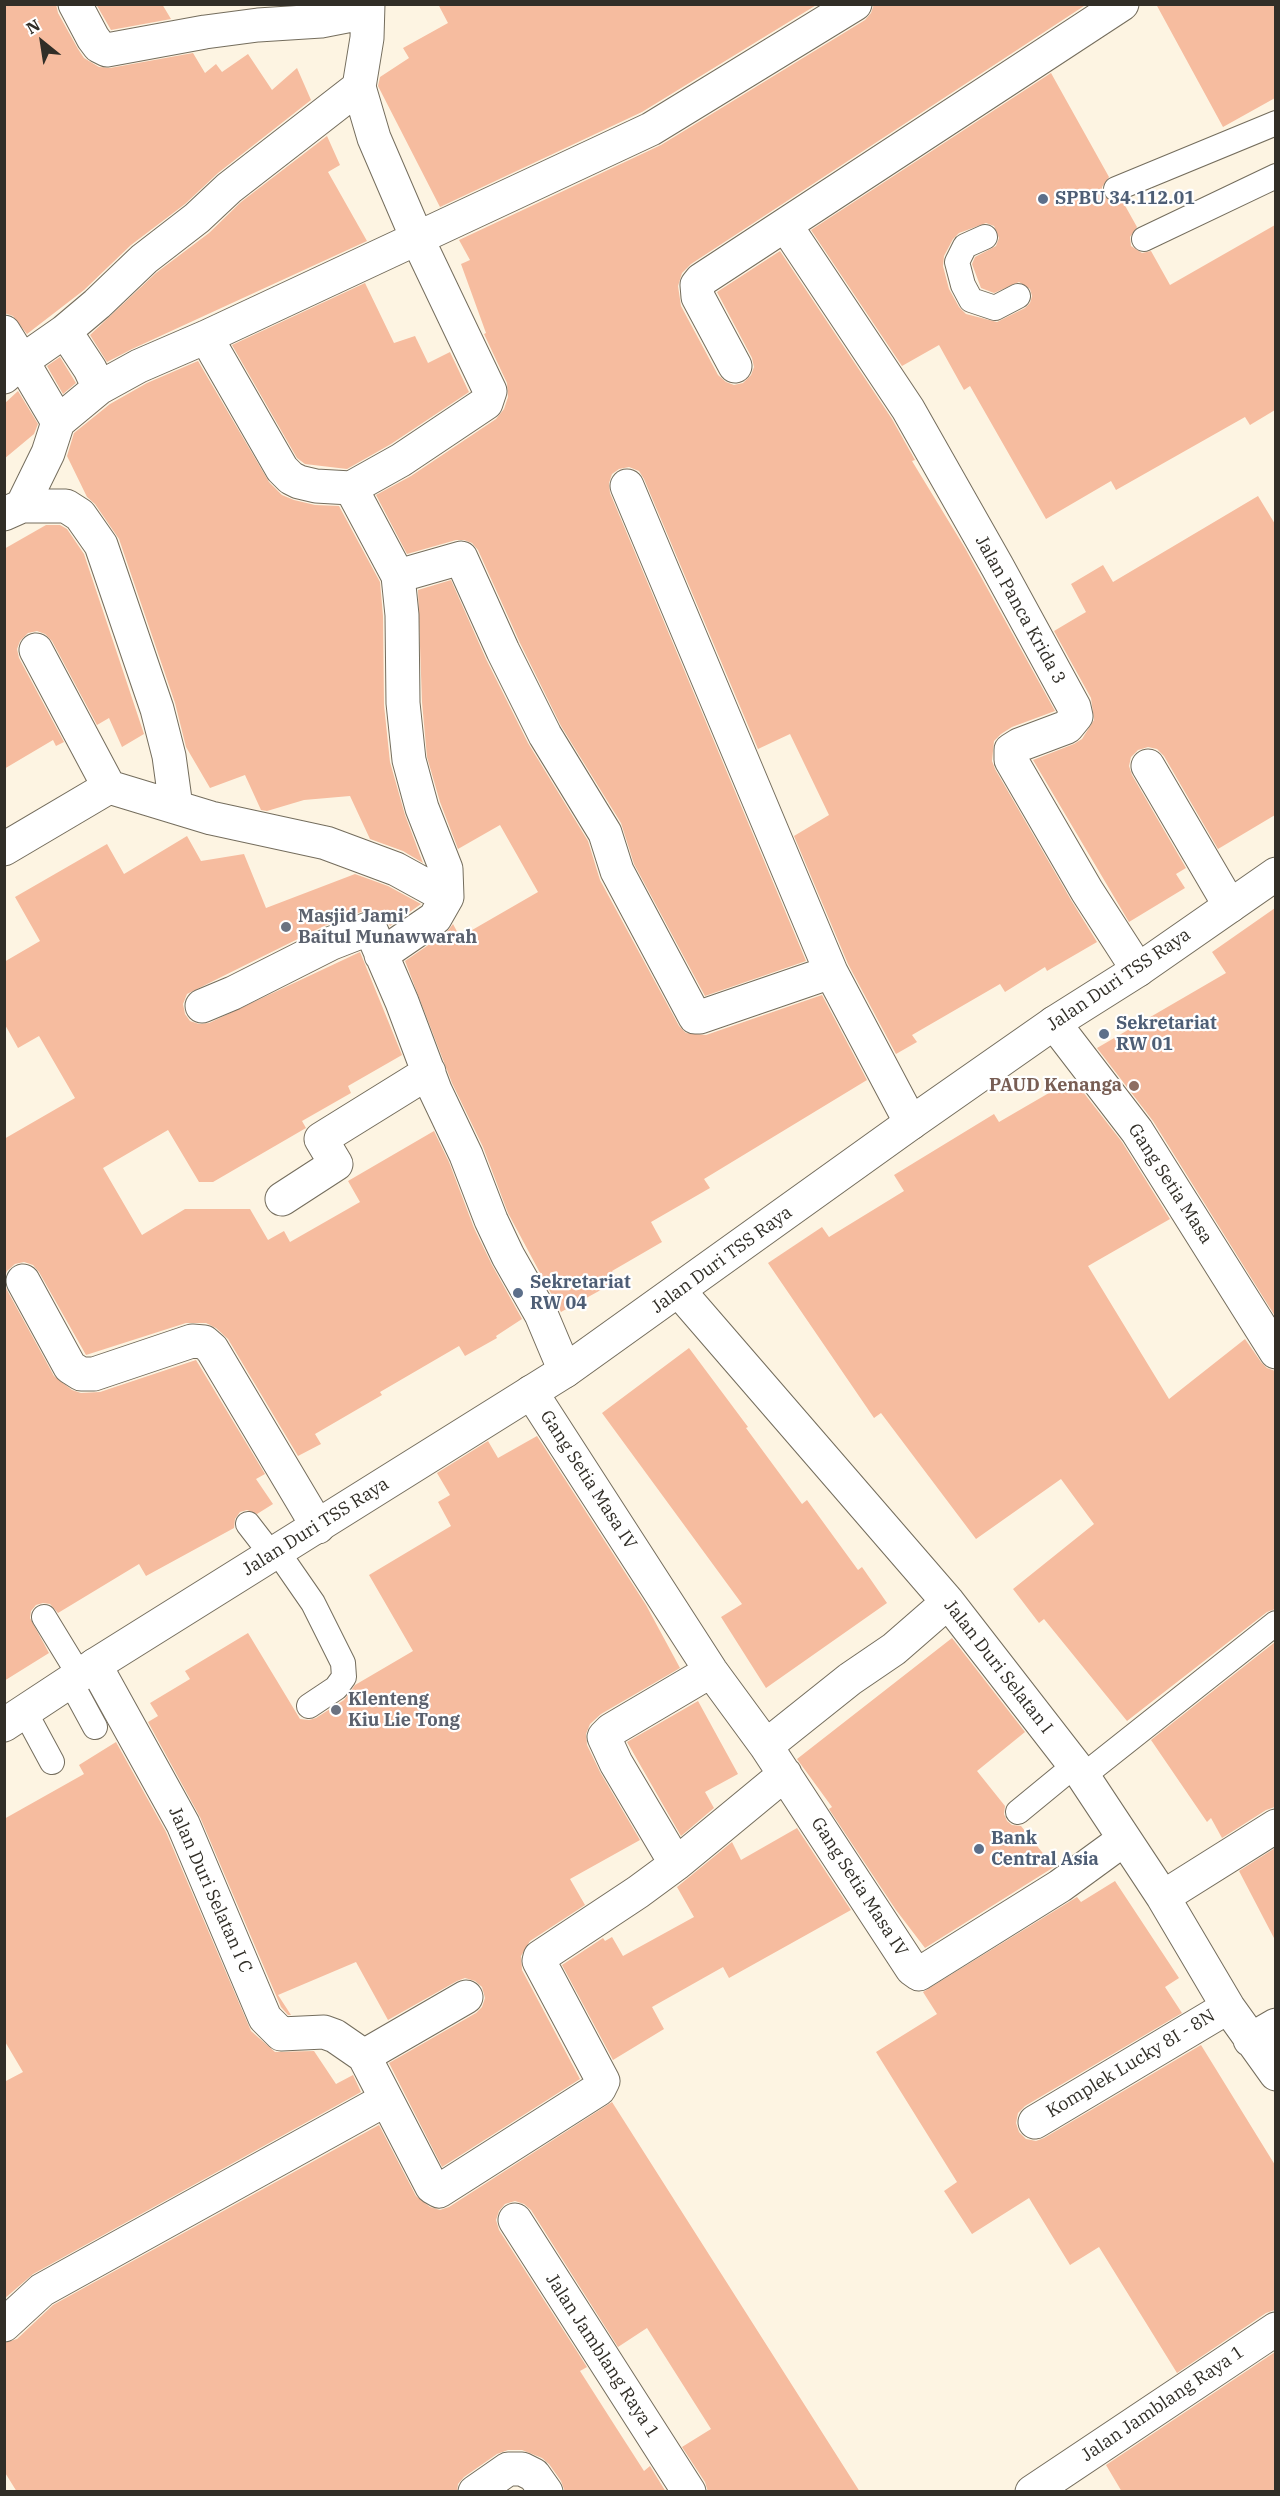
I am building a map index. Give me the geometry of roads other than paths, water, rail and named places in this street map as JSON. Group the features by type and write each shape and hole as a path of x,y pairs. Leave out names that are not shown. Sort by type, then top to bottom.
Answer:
{"street":[{"path":"75,4 93,38 99,46 107,50 205,32 258,25 321,21 368,8 367,38 359,87 374,138 417,238 490,391 486,403 401,460 351,488 316,486 291,478 282,469 206,337"},
{"path":"13,510 48,453 58,422 99,388 139,366 206,337 651,129 855,4"},
{"path":"735,366 698,297 697,285 701,280 1122,4"},
{"path":"13,369 97,304 144,259 197,218 229,188 359,87"},
{"name":"Jalan Panca Krida 3","path":"786,226 908,409 998,566 1074,707 1076,716 1067,727 1019,745 1011,750 1011,760 1075,870 1138,970"},
{"path":"64,331 90,369 99,388"},
{"path":"4,332 13,369 58,422"},
{"path":"627,486 831,972 911,1123"},
{"path":"351,488 398,576 402,615 403,703 409,760 422,808 446,869 447,897 435,918 381,955"},
{"path":"13,510 66,506 80,515 101,545 157,710 169,756 176,807"},
{"path":"398,576 460,558 535,714 605,833 616,871 695,1017 831,972"},
{"path":"36,650 109,787 248,828 326,843 396,869 447,897"},
{"path":"1148,766 1230,906"},
{"path":"4,849 109,787"},
{"name":"Jalan Duri TSS Raya","path":"15,1718 565,1371 679,1292 911,1123 1054,1023 1138,970 1275,874"},
{"path":"202,1006 233,993 332,943 368,929 402,1002 435,1090 466,1155 491,1220 508,1256 541,1314 565,1371"},
{"name":"Gang Setia Masa","path":"1054,1023 1137,1131 1275,1352"},
{"path":"282,1199 336,1164 321,1139 429,1072"},
{"path":"23,1281 70,1368 81,1374 94,1374 192,1341 204,1342 212,1349 318,1527"},
{"name":"Jalan Duri Selatan I","path":"679,1292 948,1602 1078,1771 1163,1897 1228,2007 1262,2032 1275,2074"},
{"name":"Gang Setia Masa IV","path":"531,1392 711,1671 785,1774 912,1969 919,1974 1060,1886 1123,1840"},
{"path":"766,1746 850,1679 894,1649 948,1602"},
{"path":"676,1864 616,1763 604,1737 611,1730 711,1671"},
{"name":"Jalan Duri Selatan I C","path":"82,1674 183,1824 265,2018 281,2034 324,2032 364,2056"},
{"path":"466,1997 364,2056 432,2187 439,2191 599,2089 603,2081 539,1961 540,1957 638,1893 785,1774"},
{"path":"1163,1897 1275,1826"},
{"name":"Komplek Lucky 8I - 8N","path":"1035,2122 1228,2007"},
{"path":"4,2325 42,2290 385,2100"},
{"name":"Jalan Jamblang Raya 1","path":"515,2220 689,2492"},
{"name":"Jalan Jamblang Raya 1","path":"1048,2487 1275,2329"},
{"path":"476,2492 508,2469 522,2469 534,2475 546,2492"}],"lane":[{"path":"1116,189 1275,123"},
{"path":"1144,239 1275,176"},
{"path":"985,237 965,246 957,262 971,300 995,308 1018,296"},
{"path":"248,1524 313,1603 343,1662 344,1677 336,1688 309,1706"},
{"path":"44,1617 82,1674 95,1727"},
{"path":"1018,1812 1078,1771 1275,1623"},
{"path":"15,1718 52,1762"}],"place":[{"name":"SPBU 34.112.01","path":"1043,199"},
{"name":"Masjid Jami' Baitul Munawwarah","path":"286,927"},
{"name":"Sekretariat RW 01","path":"1104,1034"},
{"name":"PAUD Kenanga","path":"1134,1086"},
{"name":"Sekretariat RW 04","path":"518,1293"},
{"name":"Klenteng Kiu Lie Tong","path":"336,1710"},
{"name":"Bank Central Asia","path":"979,1849"}]}
